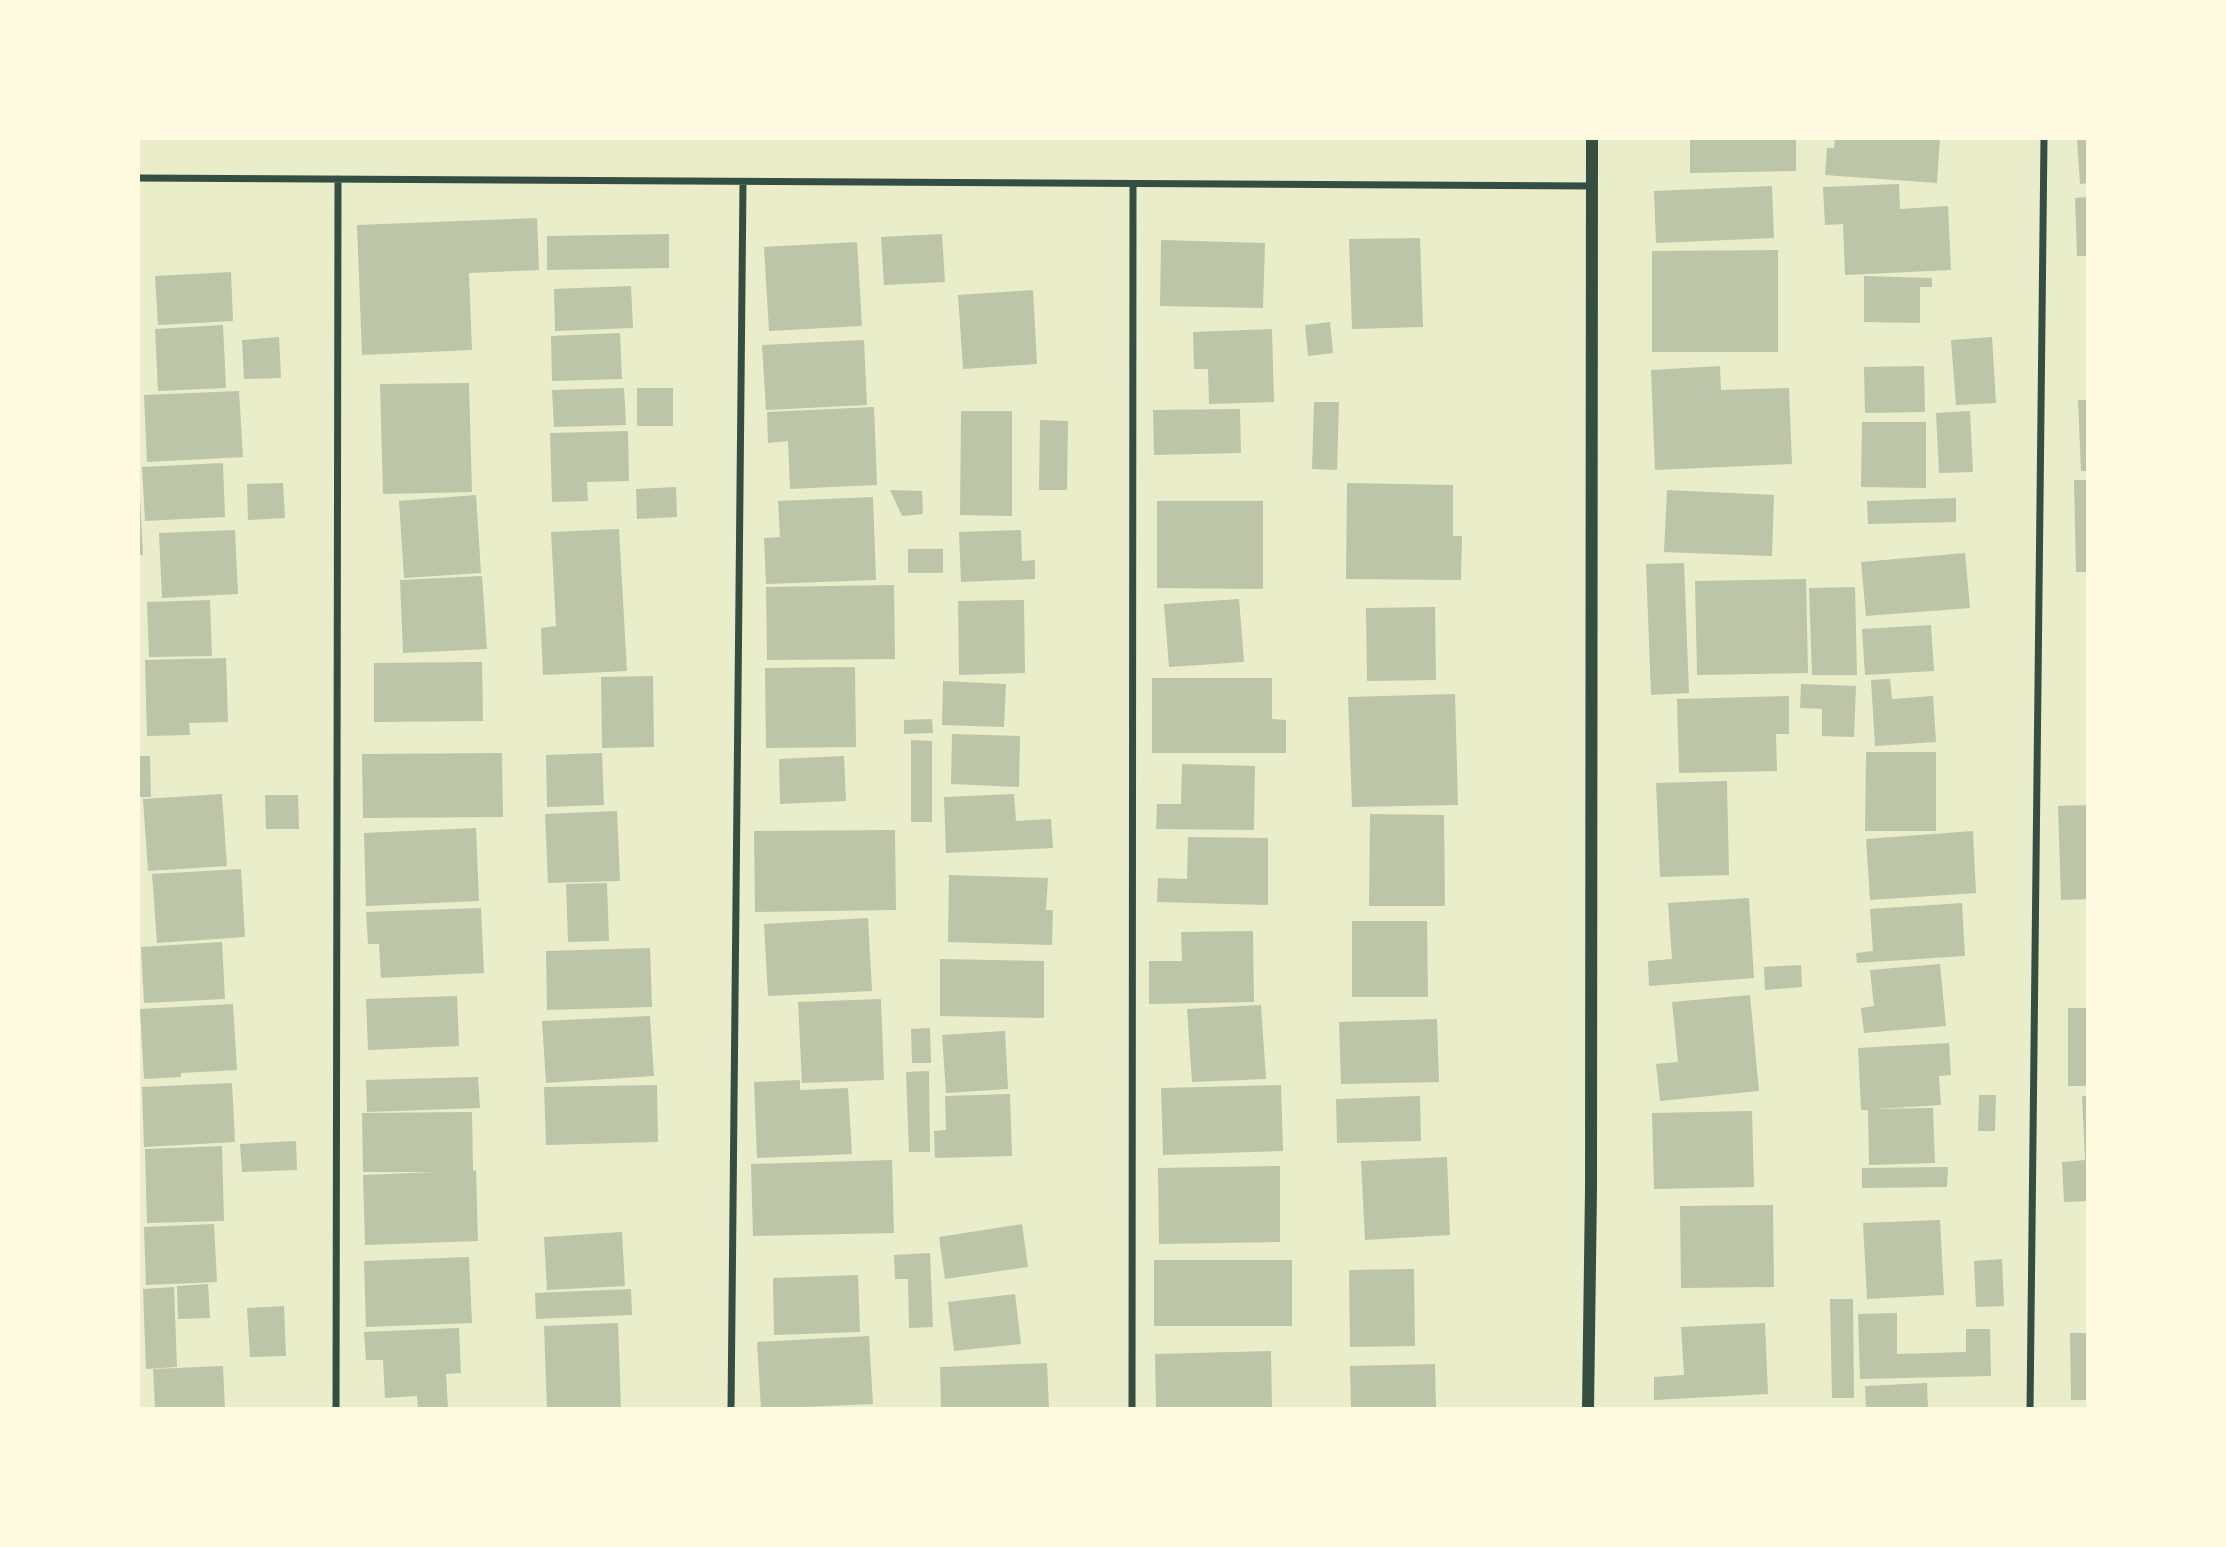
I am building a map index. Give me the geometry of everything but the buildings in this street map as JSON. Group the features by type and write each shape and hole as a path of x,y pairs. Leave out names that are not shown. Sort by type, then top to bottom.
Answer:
{"street":[{"path":"1588,1409 1591,1189 1592,138"},
{"path":"2030,1409 2044,138"},
{"path":"138,178 1592,186"},
{"path":"336,1409 338,179"},
{"path":"731,1409 743,182"},
{"path":"1132,1409 1133,184"}]}
